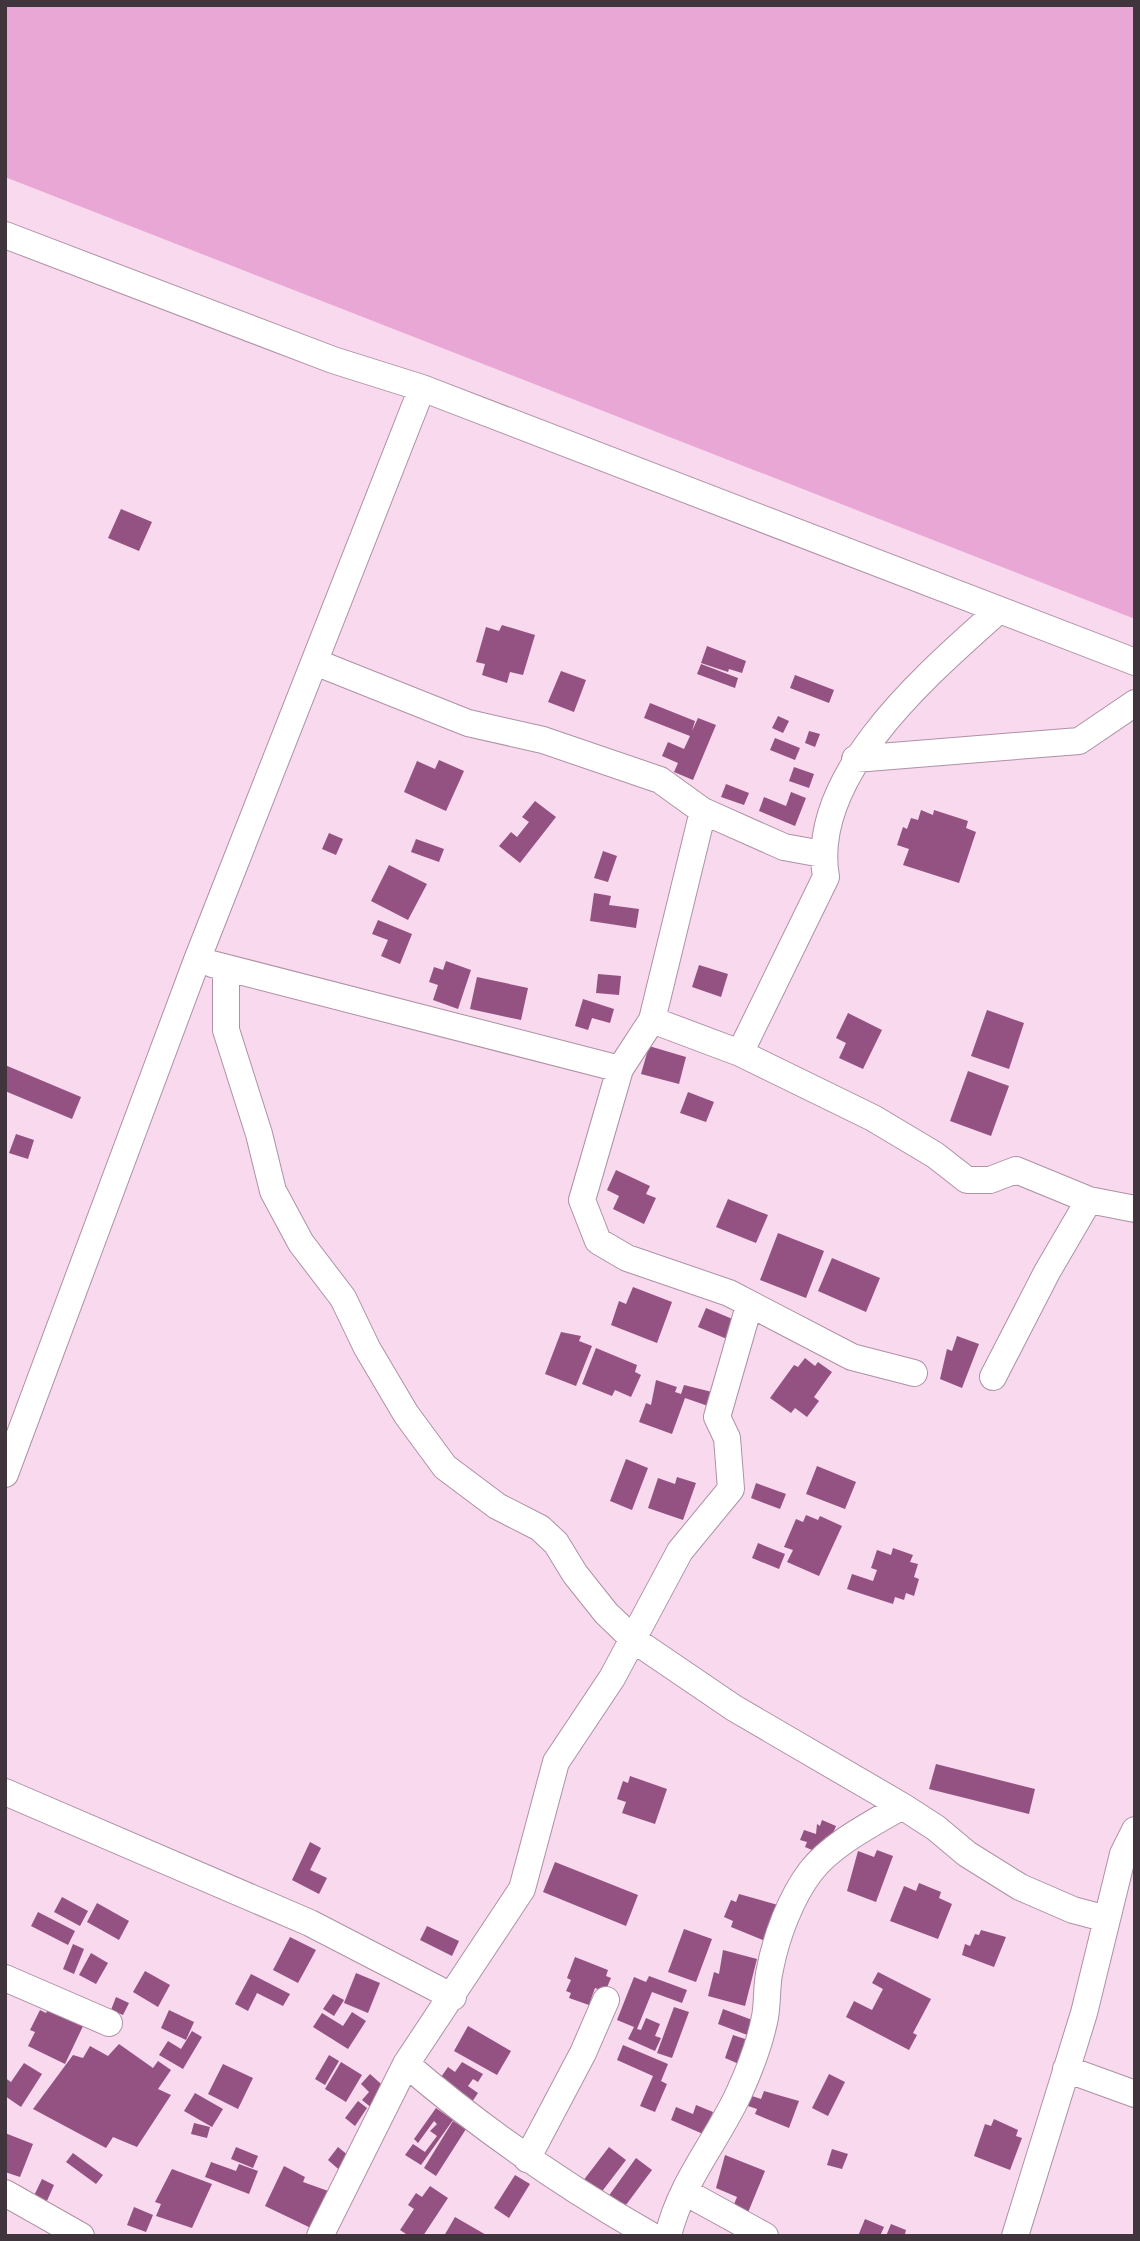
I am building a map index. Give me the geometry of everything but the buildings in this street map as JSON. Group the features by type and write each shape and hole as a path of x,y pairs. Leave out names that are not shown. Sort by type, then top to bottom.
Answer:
{"street":[{"path":"5,235 333,360 422,388 1135,662"},
{"path":"5,1474 197,960 422,388"},
{"path":"740,1053 826,877 822,854 828,826 855,759 925,677 999,610"},
{"path":"315,662 468,723 543,740 660,780 703,811 784,847 822,854"},
{"path":"855,759 1079,741 1135,703"},
{"path":"703,811 652,1020 620,1069 582,1200 598,1241 627,1258 729,1293 749,1306 852,1357 914,1373"},
{"path":"197,960 620,1069"},
{"path":"226,968 226,1030 259,1134 273,1191 302,1243 343,1298 367,1348 406,1414 445,1467 497,1506 540,1528 556,1542 575,1574 606,1613 634,1640 734,1708 902,1806 936,1828 967,1854 1020,1887 1073,1910 1107,1919"},
{"path":"652,1020 740,1053 873,1118 935,1155 967,1180 990,1180 1016,1170 1088,1200 1135,1209"},
{"path":"992,1377 1088,1200"},
{"path":"320,2236 406,2064 453,1997 522,1889 556,1762 634,1640 680,1551 731,1489 727,1438 717,1417 749,1306"},
{"path":"5,1792 300,1918 453,1997"},
{"path":"668,2236 685,2192 739,2094 756,2052 765,2017 769,1969 783,1924 811,1870 854,1834 902,1806"},
{"path":"1015,2236 1066,2069 1123,1854 1135,1830"},
{"path":"5,1978 109,2023"},
{"path":"527,2160 583,2053 607,2000"},
{"path":"406,2064 527,2160 652,2236"},
{"path":"1066,2069 1135,2094"},
{"path":"685,2192 765,2236"},
{"path":"5,2193 80,2236"}],"shaded area":[{"path":"5,5 1135,5 1135,619 5,177"}]}
